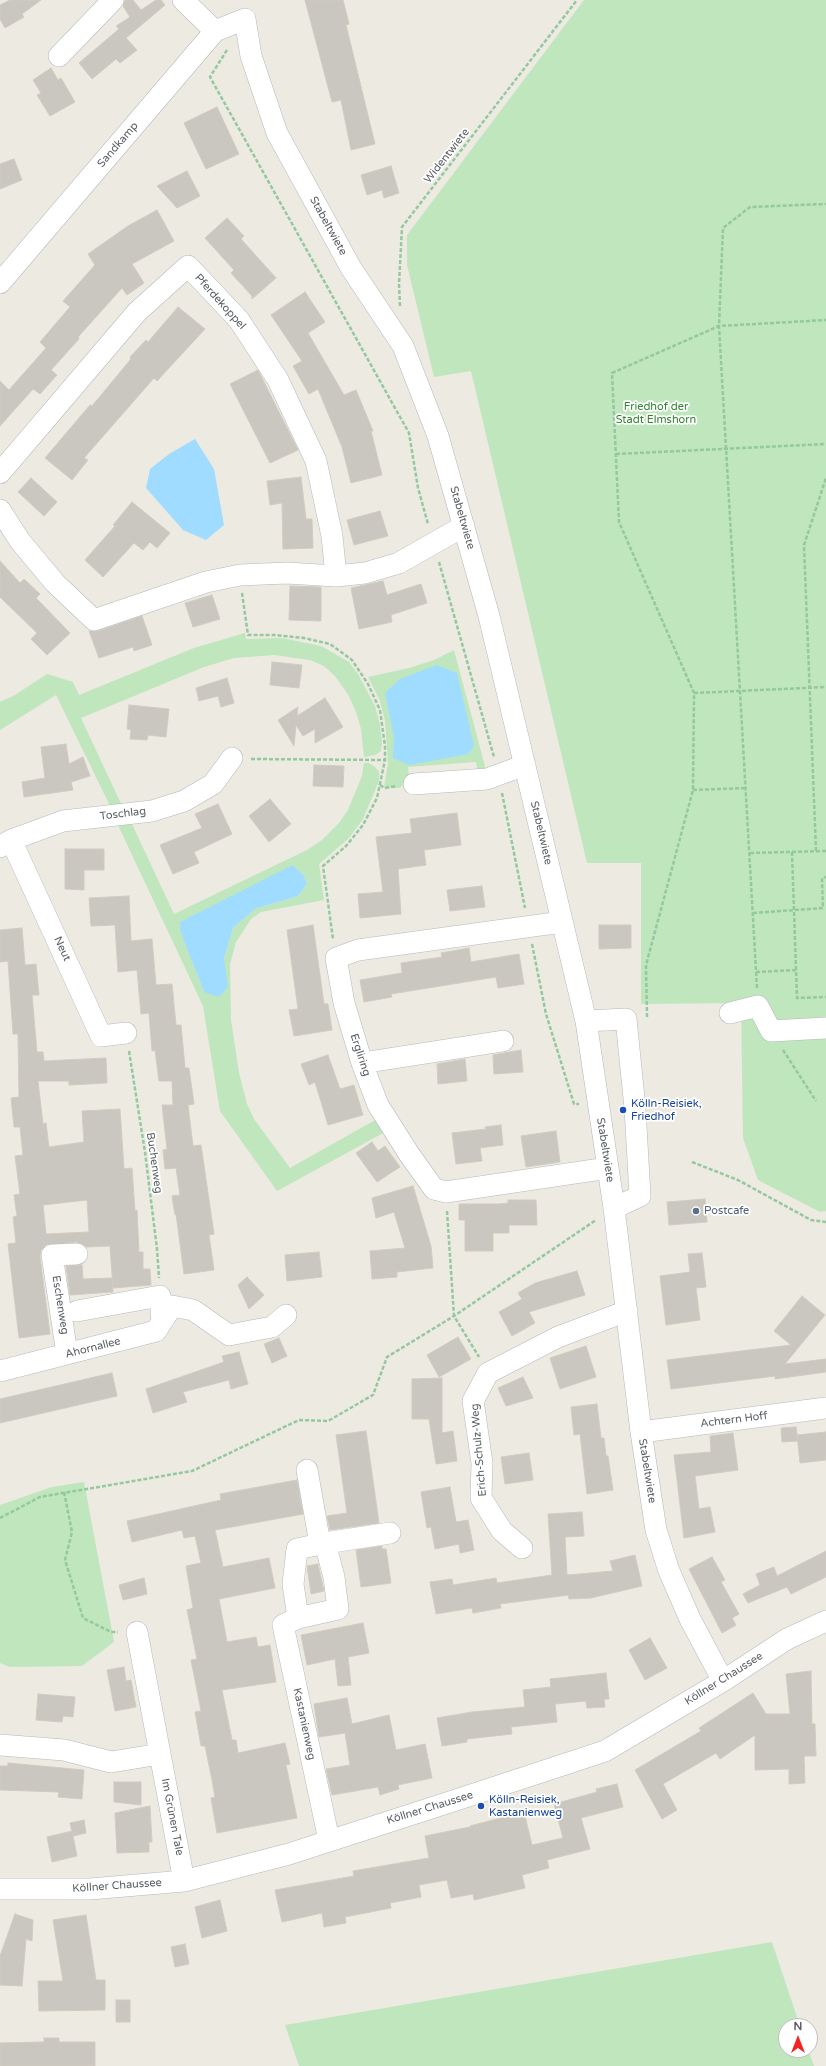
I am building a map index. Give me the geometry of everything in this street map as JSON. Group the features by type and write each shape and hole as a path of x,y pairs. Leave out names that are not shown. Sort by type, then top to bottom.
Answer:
{"street":[{"path":"59,56 113,0"},
{"path":"183,0 215,31"},
{"name":"Sandkamp","path":"0,283 215,31 245,19"},
{"name":"Stabeltwiete","path":"245,19 251,56 277,133 351,268 403,346 438,436 464,526 489,616 586,1021 614,1208 642,1432 656,1530 669,1571 690,1619 723,1681"},
{"name":"Pferdekoppel","path":"0,473 137,312 188,266 239,320 278,380 316,462 332,536 336,576"},
{"path":"0,510 20,541 55,583 94,620 206,582 240,575 287,573 336,576 365,573 399,563 464,526"},
{"name":"Toschlag","path":"6,843 63,821 152,811 184,801 213,784 232,758"},
{"path":"414,784 481,780 525,765"},
{"name":"Neut","path":"6,843 101,1036 126,1033"},
{"path":"336,958 358,950 562,922"},
{"name":"Ergliring","path":"336,958 344,1003 362,1063 378,1104 409,1154 434,1189 446,1192"},
{"path":"730,1013 758,1006 770,1031 826,1028"},
{"path":"586,1021 626,1019 635,1108 640,1196 614,1208"},
{"path":"362,1063 503,1041"},
{"path":"446,1192 608,1168"},
{"name":"Eschenweg","path":"67,1354 52,1255 78,1254"},
{"path":"77,1311 164,1308 194,1310 229,1335 272,1327 286,1315"},
{"name":"Ahornallee","path":"0,1371 156,1332 164,1308"},
{"path":"488,1373 558,1337 627,1311"},
{"name":"Erich-Schulz-Weg","path":"488,1373 473,1401 482,1463 481,1498 502,1531 522,1548"},
{"name":"Achtern Hoff","path":"642,1432 826,1408"},
{"path":"308,1470 323,1543"},
{"path":"298,1618 292,1584 297,1549 323,1543 390,1532"},
{"name":"Kastanienweg","path":"323,1543 334,1577 338,1609 298,1618 283,1625 329,1840"},
{"name":"Köllner Chaussee","path":"0,1889 90,1890 184,1880 289,1854 605,1752 723,1681 787,1639 826,1621"},
{"name":"Im Grünen Tale","path":"136,1632 184,1880"},
{"path":"0,1745 64,1750 111,1762 160,1754"}],"path":[{"name":"Widentwiete","path":"400,307 399,284 402,227 577,0"},
{"path":"758,1006 719,326 723,228 750,206 826,204"},
{"path":"647,1017 646,965 693,790 694,694 619,522 612,373 719,326 826,320"},
{"path":"616,454 826,444"},
{"path":"816,851 808,688 804,545 826,478"},
{"path":"240,575 248,635 274,635 304,638 330,644 352,660 368,684 380,710 385,746 377,798 363,825 346,846 323,866 336,958"},
{"path":"694,694 826,687"},
{"path":"232,758 384,760"},
{"path":"693,790 746,788"},
{"path":"750,853 826,851"},
{"path":"792,852 797,998 826,997"},
{"path":"753,913 823,908 822,878 826,877"},
{"path":"756,972 796,970"},
{"path":"770,1031 816,1101"},
{"name":"Buchenweg","path":"126,1033 146,1159 164,1308"},
{"path":"692,1162 738,1180 811,1220 826,1222"},
{"path":"446,1192 454,1316 488,1373"},
{"path":"0,1518 40,1497 192,1471 299,1420 328,1421 373,1394 387,1357 454,1316 614,1208"},
{"path":"64,1492 72,1532 65,1560 83,1618 111,1632 136,1632"}],"green space":[{"name":"Friedhof der Stadt Elmshorn","path":"584,0 826,0 826,1211 820,1212 758,1180 743,1138 741,1003 641,1004 641,863 587,863 471,371 434,377 407,265 407,235"},
{"path":"245,633 246,639 282,638 321,646 349,662 358,674 375,706 380,725 382,743 381,751 375,755 364,757 361,729 349,696 335,676 324,666 310,660 274,655 234,658 204,667 81,718 123,808 111,808 56,695 0,730 0,702 15,695 47,674 73,682 79,695 194,648"},
{"path":"454,650 487,774 478,775 476,762 408,767 409,780 399,788 384,788 388,763 385,721 380,701 368,677 409,668 434,660"},
{"path":"364,763 369,763 379,772 379,781 363,819 349,838 319,864 324,900 261,912 251,919 236,942 230,964 231,1020 239,1073 247,1104 254,1119 290,1168 377,1119 385,1132 277,1191 220,1111 203,1006 117,823 131,822 174,914 307,850 322,840 339,823 348,810 362,776","holes":["293,865 304,876 307,884 298,896 255,909 233,928 224,959 204,992 192,961"]},
{"path":"84,1482 114,1642 82,1666 10,1667 0,1663 0,1505 52,1487"},
{"path":"772,1942 797,2018 778,2018 778,2058 811,2058 814,2066 299,2066 285,2025"}],"water":[{"path":"195,439 214,469 224,525 206,540 183,530 146,488 150,469 169,454"},
{"path":"437,665 457,673 474,746 468,754 409,765 393,758 394,737 385,693 400,679"},
{"path":"293,865 304,876 307,884 298,896 255,909 233,928 224,959 228,987 219,997 204,992 180,930 180,922"}],"building":[{"path":"10,0 41,0 22,14 24,17 5,28 0,19 0,5"},
{"path":"125,0 133,0 141,10 156,0 161,0 165,5 126,38 137,50 120,63 116,59 92,79 79,63 119,29 116,26 130,17 123,6"},
{"path":"305,0 343,0 349,24 346,25 375,144 351,150 341,100 332,102"},
{"path":"51,68 58,80 61,78 75,102 50,116 37,95 41,93 33,80"},
{"path":"217,107 239,154 206,169 184,123"},
{"path":"14,159 22,180 0,189 0,164"},
{"path":"391,166 399,193 384,198 382,190 367,195 361,175"},
{"path":"187,171 200,196 177,208 157,186"},
{"path":"157,210 174,241 132,264 144,283 127,295 122,288 51,370 57,375 40,394 33,389 0,426 0,381 9,390 46,348 40,342 70,307 63,301 95,265 88,254 128,226"},
{"path":"227,218 244,236 241,239 276,278 252,299 252,296 231,273 234,270 205,238"},
{"path":"305,292 325,322 308,333 344,395 356,390 373,431 371,431 382,475 351,483 342,447 318,389 309,394 293,366 302,361 271,315"},
{"path":"178,307 205,329 157,381 154,378 84,458 88,460 72,480 45,458 90,405 92,406 131,359 130,357 146,340 148,342"},
{"path":"258,370 298,450 270,463 230,384"},
{"path":"301,477 306,519 312,519 313,548 283,549 282,503 270,505 267,481"},
{"path":"31,478 57,502 44,516 18,492"},
{"path":"132,502 170,533 157,548 150,542 143,550 134,543 103,577 85,560 115,526 113,525"},
{"path":"380,511 388,536 354,545 347,520"},
{"path":"0,561 20,583 24,579 40,594 36,598 70,633 47,655 31,639 37,633 0,597"},
{"path":"383,581 387,595 421,584 427,603 391,615 392,622 359,629 351,588"},
{"path":"290,586 321,587 321,621 289,620"},
{"path":"212,595 220,619 193,627 185,603"},
{"path":"142,616 152,645 134,651 133,647 99,658 89,631 98,631"},
{"path":"272,662 302,665 299,688 270,685"},
{"path":"227,678 234,703 221,707 218,696 199,701 196,688"},
{"path":"325,698 343,727 315,743 315,729 303,736 296,725 294,746 278,720 298,707 297,716"},
{"path":"129,705 169,709 166,737 148,735 147,740 130,739 131,730 127,729"},
{"path":"66,744 69,764 83,757 90,776 71,782 73,790 24,797 22,782 45,778 41,747"},
{"path":"314,765 344,766 343,787 313,786"},
{"path":"270,799 291,824 269,842 249,816"},
{"path":"218,804 232,834 194,852 199,863 173,874 160,845 202,828 195,814"},
{"path":"457,813 461,845 424,850 426,865 398,869 401,914 360,918 358,894 383,892 376,837 412,833 410,819"},
{"path":"65,849 104,849 104,870 84,870 84,890 65,889"},
{"path":"482,886 485,907 450,911 447,890"},
{"path":"129,896 131,941 152,939 156,985 172,984 176,1025 181,1025 185,1068 189,1068 194,1104 188,1105 193,1146 201,1145 214,1234 209,1235 214,1270 184,1274 176,1214 175,1215 172,1196 180,1195 176,1168 165,1169 163,1150 167,1149 162,1105 173,1105 172,1081 159,1081 155,1050 152,1051 149,1013 141,1014 137,970 118,972 115,925 91,926 89,898"},
{"path":"313,925 324,1004 328,1004 332,1030 294,1036 289,1010 298,1009 287,930"},
{"path":"599,925 631,925 631,948 599,949"},
{"path":"22,928 25,965 36,964 39,995 32,995 37,1052 43,1052 44,1061 106,1058 107,1083 69,1085 69,1081 38,1081 43,1124 46,1123 49,1147 84,1142 82,1111 120,1109 124,1169 132,1168 135,1211 137,1210 139,1252 143,1252 143,1269 150,1269 151,1285 113,1288 110,1246 87,1247 77,1242 46,1245 41,1250 40,1257 50,1334 19,1338 8,1244 16,1243 13,1217 17,1216 14,1195 20,1194 15,1156 23,1155 20,1127 14,1127 11,1098 19,1097 18,1034 13,1034 8,961 0,962 0,930","holes":["87,1200 89,1232 46,1234 43,1205"]},
{"path":"469,948 471,962 519,954 524,984 498,988 496,977 391,994 392,997 364,1002 360,980 402,973 401,963 442,957 441,953"},
{"path":"521,1050 523,1072 494,1074 493,1055"},
{"path":"328,1055 340,1089 354,1085 363,1115 328,1125 315,1082 309,1085 301,1064"},
{"path":"465,1059 467,1081 438,1084 437,1064"},
{"path":"501,1125 503,1145 480,1148 482,1161 456,1164 452,1133 486,1129 485,1127"},
{"path":"556,1131 560,1162 526,1167 521,1136"},
{"path":"372,1142 378,1151 385,1146 400,1167 377,1182 356,1153"},
{"path":"413,1186 431,1246 433,1268 397,1272 397,1277 372,1279 370,1251 405,1248 394,1212 376,1218 372,1198"},
{"path":"705,1199 707,1222 669,1225 667,1202"},
{"path":"508,1200 536,1200 537,1225 509,1225 509,1233 493,1233 493,1251 465,1251 465,1220 459,1220 459,1204 499,1204 508,1203"},
{"path":"319,1252 322,1277 287,1281 285,1255"},
{"path":"702,1253 706,1287 696,1288 700,1320 666,1325 660,1276 690,1272 688,1254"},
{"path":"82,1265 83,1279 112,1278 113,1292 70,1295 66,1266"},
{"path":"577,1271 585,1295 529,1312 535,1323 512,1336 499,1312 522,1299 518,1293 535,1283"},
{"path":"247,1277 264,1295 249,1309 238,1285"},
{"path":"802,1296 825,1315 785,1364 826,1359 826,1372 775,1379 775,1376 671,1389 667,1360 791,1345 774,1331"},
{"path":"458,1337 471,1359 439,1377 427,1355"},
{"path":"279,1338 287,1356 272,1363 264,1344"},
{"path":"586,1346 596,1377 560,1389 550,1358"},
{"path":"239,1352 248,1384 231,1389 229,1380 183,1392 187,1402 153,1413 146,1389 224,1362 222,1356"},
{"path":"112,1373 117,1396 0,1423 0,1399"},
{"path":"523,1377 533,1398 506,1406 498,1388"},
{"path":"442,1378 442,1433 453,1431 457,1461 436,1464 429,1419 412,1419 412,1379"},
{"path":"597,1404 601,1438 604,1438 613,1490 587,1494 580,1434 574,1435 571,1407"},
{"path":"796,1427 798,1441 782,1442 781,1428"},
{"path":"366,1431 379,1523 330,1530 327,1516 347,1513 336,1435"},
{"path":"826,1432 826,1460 800,1463 797,1435"},
{"path":"733,1433 738,1470 695,1476 699,1509 710,1507 715,1532 684,1538 674,1455 711,1452 710,1436"},
{"path":"529,1453 533,1480 505,1484 501,1457"},
{"path":"297,1480 303,1514 215,1530 223,1567 269,1558 275,1588 219,1599 227,1642 256,1637 258,1647 270,1645 276,1682 222,1690 232,1740 236,1740 238,1753 285,1743 290,1764 286,1765 297,1818 217,1833 211,1798 215,1797 212,1780 205,1746 201,1746 195,1712 201,1711 191,1660 197,1659 187,1610 193,1608 186,1566 201,1563 195,1536 184,1538 182,1530 132,1542 127,1521 221,1500 220,1494"},
{"path":"450,1487 456,1522 468,1520 474,1550 460,1553 459,1544 435,1549 431,1527 427,1528 421,1492"},
{"path":"582,1512 584,1536 565,1537 567,1575 613,1571 610,1561 635,1555 642,1586 591,1598 569,1599 568,1595 500,1604 501,1608 473,1613 472,1608 436,1614 430,1582 452,1579 453,1585 496,1578 497,1583 552,1575 548,1514"},
{"path":"382,1546 382,1549 386,1549 391,1583 361,1587 356,1550"},
{"path":"826,1551 826,1577 791,1594 787,1587 748,1603 743,1594 760,1585 756,1574 774,1567 777,1576"},
{"path":"712,1557 725,1580 721,1582 739,1614 732,1618 736,1625 722,1633 689,1569"},
{"path":"318,1564 324,1591 311,1594 307,1566"},
{"path":"144,1578 147,1594 123,1600 119,1585"},
{"path":"363,1623 369,1653 348,1657 351,1685 338,1686 335,1659 307,1665 301,1635"},
{"path":"650,1638 667,1668 645,1680 629,1650"},
{"path":"124,1667 126,1681 131,1680 136,1707 115,1711 107,1670"},
{"path":"811,1671 812,1724 815,1724 816,1756 804,1756 805,1783 789,1784 789,1769 755,1770 755,1735 720,1759 716,1753 663,1784 677,1810 662,1819 635,1770 701,1731 699,1728 753,1693 766,1714 790,1714 786,1674"},
{"path":"606,1673 609,1699 604,1699 605,1707 587,1708 586,1701 555,1704 557,1722 511,1727 512,1734 467,1739 467,1742 442,1746 437,1718 472,1712 525,1707 523,1690 551,1687 550,1679"},
{"path":"38,1694 75,1697 73,1717 63,1716 62,1722 36,1720"},
{"path":"347,1698 352,1724 389,1715 396,1750 425,1744 432,1778 398,1785 399,1789 380,1795 378,1787 332,1795 326,1769 350,1765 345,1733 319,1737 314,1704"},
{"path":"8,1763 84,1770 82,1799 58,1797 59,1792 0,1790 0,1766 8,1766"},
{"path":"114,1782 141,1782 141,1805 114,1802"},
{"path":"617,1784 623,1807 581,1818 590,1849 547,1860 549,1868 522,1875 525,1888 474,1900 473,1894 451,1898 447,1880 419,1885 421,1897 390,1903 391,1908 345,1917 346,1923 324,1927 322,1913 282,1922 275,1890 354,1876 353,1871 429,1858 425,1836 470,1827 524,1812 532,1845 563,1838 554,1804 597,1792 596,1789"},
{"path":"150,1806 152,1842 149,1842 149,1852 117,1853 115,1813"},
{"path":"84,1820 86,1833 73,1836 70,1823"},
{"path":"72,1831 77,1856 52,1862 47,1837"},
{"path":"220,1900 227,1931 202,1938 195,1907"},
{"path":"15,1914 33,1920 32,1941 26,1939 22,1986 0,1985 0,1956"},
{"path":"86,1915 96,1980 105,1980 105,2010 39,2011 38,1981 63,1981 53,1920"},
{"path":"185,1944 189,1964 175,1967 171,1947"},
{"path":"116,2000 130,2000 130,2022 116,2022"},
{"path":"44,2038 59,2038 59,2042 95,2042 95,2066 0,2066 0,2043 44,2042"}],"place":[{"name":"Kölln-Reisiek, Friedhof","path":"623,1110"},
{"name":"Postcafe","path":"696,1211"},
{"name":"Kölln-Reisiek, Kastanienweg","path":"481,1806"}]}
